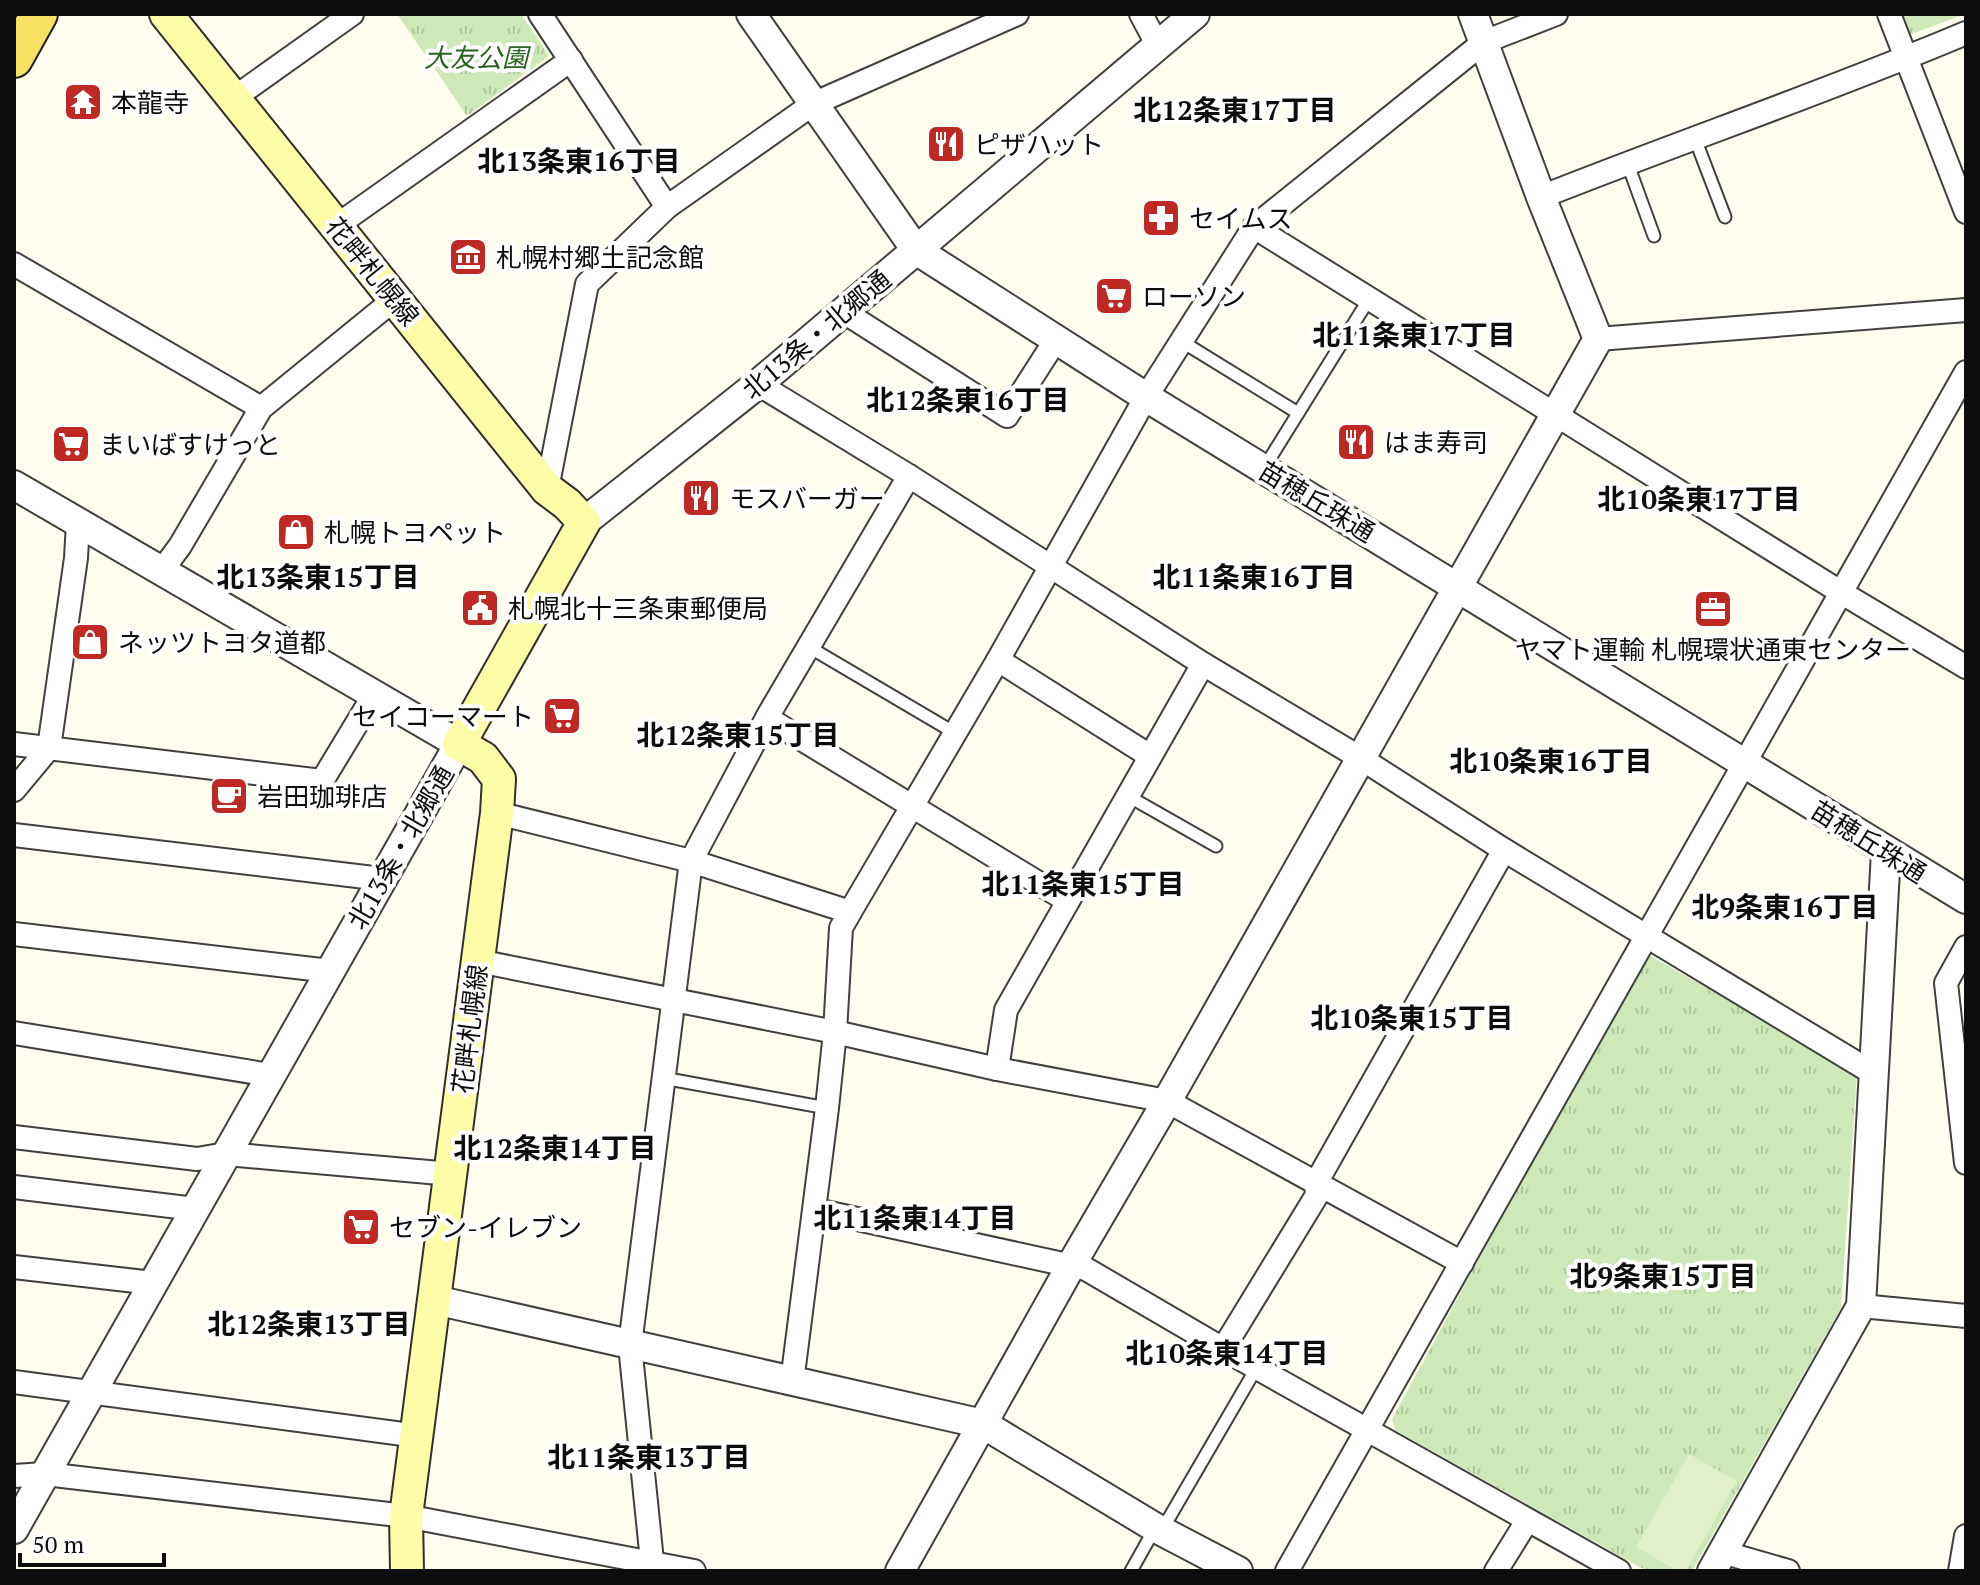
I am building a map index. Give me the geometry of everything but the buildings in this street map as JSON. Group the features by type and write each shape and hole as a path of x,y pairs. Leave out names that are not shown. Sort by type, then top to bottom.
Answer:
{"main road":[{"path":"14,59 39,14"},
{"name":"花畔札幌線","path":"166,14 547,489 584,522"},
{"name":"北13条・北郷通","path":"459,744 584,522"},
{"name":"花畔札幌線","path":"407,1571 406,1516 497,813 499,779 483,758 459,744"}],"street":[{"path":"234,98 352,14"},
{"path":"540,14 667,207"},
{"name":"苗穂丘珠通","path":"751,14 916,250 1146,397 1966,899"},
{"path":"547,489 587,284 667,207 813,104 988,20 1017,14"},
{"path":"1141,14 1158,46"},
{"name":"北13条・北郷通","path":"584,522 758,384 1195,14"},
{"path":"1473,14 1598,339"},
{"path":"792,1382 816,1210 835,1032 841,928 998,660 1146,397 1254,227 1484,42 1556,14"},
{"path":"1889,14 1966,212"},
{"path":"1541,197 1966,33"},
{"path":"336,226 571,60"},
{"path":"1254,227 1555,416 1966,667"},
{"path":"14,264 261,408"},
{"path":"163,569 180,546 261,408 396,298"},
{"path":"1598,339 1966,310"},
{"path":"844,312 1007,416 1057,338"},
{"path":"900,1571 1598,339"},
{"path":"1287,1571 1966,372"},
{"path":"758,384 1504,850 1873,1073"},
{"path":"652,1566 630,1345 691,861 767,718 909,476"},
{"path":"14,485 459,744"},
{"path":"14,790 49,748 76,558 78,522"},
{"path":"998,660 1150,756"},
{"path":"997,1069 1006,1010 1203,664"},
{"path":"14,744 322,781 374,695"},
{"path":"767,718 1068,901"},
{"name":"北13条・北郷通","path":"14,1529 459,744"},
{"path":"497,813 691,861 850,912"},
{"path":"14,835 382,879"},
{"path":"1223,1349 1317,1195 1316,1183 1504,850"},
{"path":"1788,1571 1717,1562 1861,1306 1886,852"},
{"path":"14,934 330,971"},
{"path":"1966,947 1946,983 1966,1163"},
{"path":"478,961 835,1032 997,1069 1167,1101 1462,1263"},
{"path":"14,1033 270,1075"},
{"path":"14,1137 197,1159 226,1154 451,1174"},
{"path":"14,1187 195,1209"},
{"path":"816,1210 1086,1269 1619,1571"},
{"path":"14,1267 153,1283"},
{"path":"435,1300 983,1424 1159,1529 1238,1571"},
{"path":"1861,1306 1966,1316"},
{"path":"14,1382 418,1436"},
{"path":"14,1476 45,1474 406,1516 652,1566 694,1571"},
{"path":"1496,1571 1527,1521"},
{"path":"1960,1571 1966,1536"}],"lane":[{"path":"1694,136 1725,217"},
{"path":"1627,162 1654,236"},
{"path":"1264,469 1369,299"},
{"path":"1181,341 1298,413"},
{"path":"809,647 955,733"},
{"path":"1128,796 1216,846"},
{"path":"662,1078 827,1108"},
{"path":"1131,1571 1257,1367"}],"green space":[{"name":"大友公園","path":"397,14 521,14 549,56 467,116"},
{"path":"1901,14 1965,14 1909,35"},
{"path":"1645,953 1857,1073 1841,1308 1692,1571 1647,1571 1395,1430 1392,1419"},
{"path":"1689,1454 1737,1481 1686,1571 1678,1571 1636,1547"}],"place":[{"name":"本龍寺","path":"83,102"},
{"name":"ピザハット","path":"946,144"},
{"name":"セイムス","path":"1161,218"},
{"name":"札幌村郷土記念館","path":"468,257"},
{"name":"ローソン","path":"1114,296"},
{"name":"はま寿司","path":"1356,442"},
{"name":"まいばすけっと","path":"71,444"},
{"name":"モスバーガー","path":"701,498"},
{"name":"札幌トヨペット","path":"296,532"},
{"name":"札幌北十三条東郵便局","path":"480,608"},
{"name":"ヤマト運輸 札幌環状通東センター","path":"1713,609"},
{"name":"ネッツトヨタ道都","path":"90,642"},
{"name":"セイコーマート","path":"562,716"},
{"name":"岩田珈琲店","path":"229,796"},
{"name":"セブン-イレブン","path":"361,1227"}],"district":[{"name":"北12条東17丁目","path":"1235,109"},
{"name":"北13条東16丁目","path":"579,160"},
{"name":"北11条東17丁目","path":"1414,334"},
{"name":"北12条東16丁目","path":"968,399"},
{"name":"北10条東17丁目","path":"1699,498"},
{"name":"北13条東15丁目","path":"318,576"},
{"name":"北11条東16丁目","path":"1254,576"},
{"name":"北12条東15丁目","path":"738,734"},
{"name":"北10条東16丁目","path":"1551,760"},
{"name":"北11条東15丁目","path":"1083,883"},
{"name":"北9条東16丁目","path":"1785,906"},
{"name":"北10条東15丁目","path":"1412,1017"},
{"name":"北12条東14丁目","path":"555,1147"},
{"name":"北11条東14丁目","path":"915,1217"},
{"name":"北9条東15丁目","path":"1663,1275"},
{"name":"北12条東13丁目","path":"309,1323"},
{"name":"北10条東14丁目","path":"1227,1352"},
{"name":"北11条東13丁目","path":"649,1456"}]}
